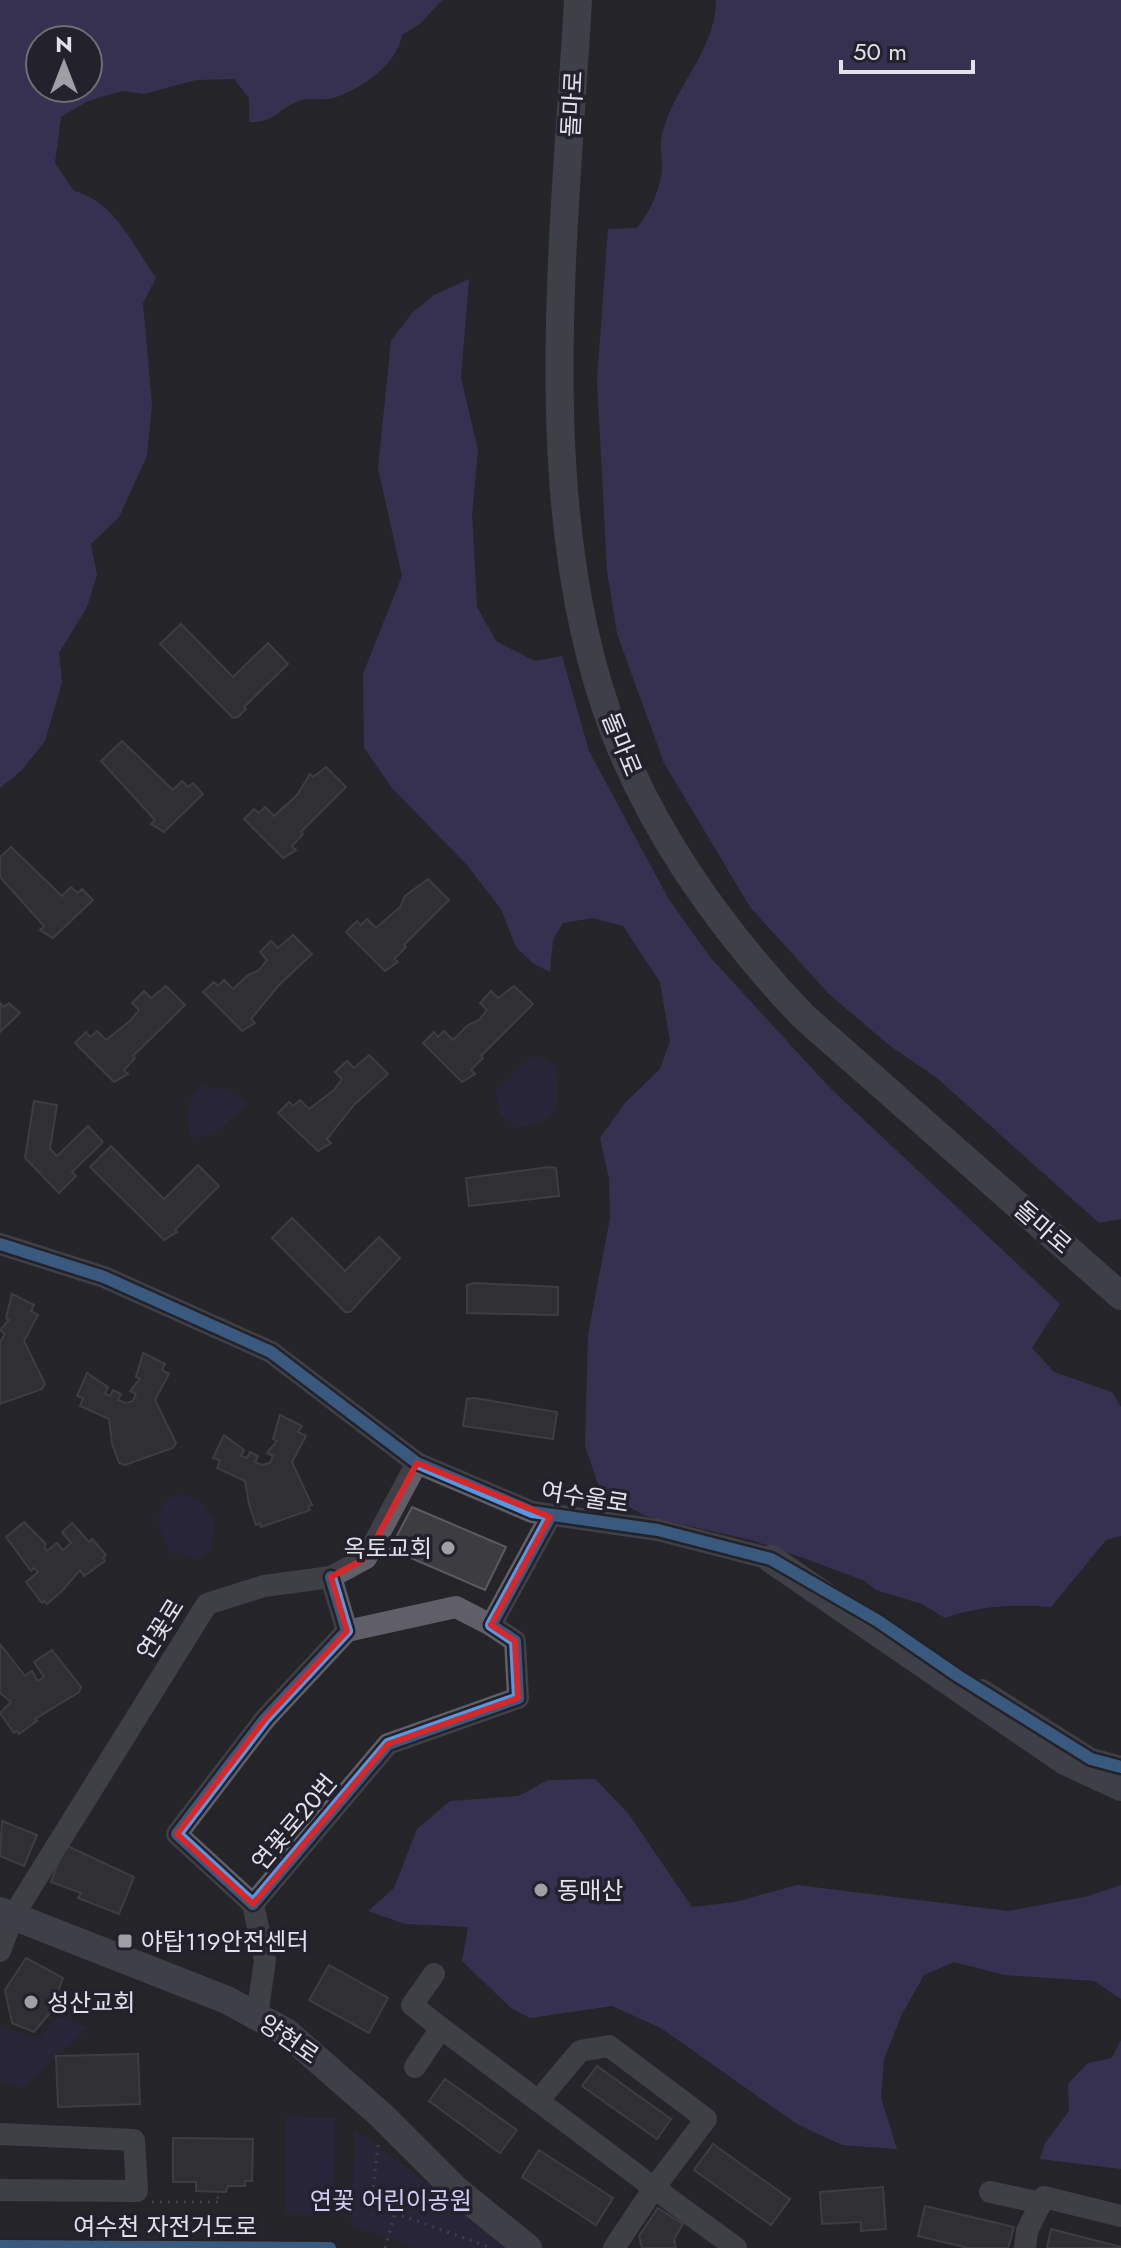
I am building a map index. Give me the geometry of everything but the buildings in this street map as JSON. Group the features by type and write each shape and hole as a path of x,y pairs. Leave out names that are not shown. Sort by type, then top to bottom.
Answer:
{"main road":[{"name":"돌마로","path":"578,0 562,293 561,427 582,621 615,736 646,801 685,864 721,919 764,975 803,1016 1116,1290 1121,1308"},
{"path":"771,1559 1065,1761 1121,1787"},
{"name":"양현로","path":"6,1913 175,1978 257,2016 318,2057 454,2188 528,2248"}],"street":[{"name":"여수울로","path":"0,1244 104,1277 271,1352 417,1463 550,1517 658,1530 771,1559 878,1621 958,1676 1091,1759 1121,1767"},
{"name":"연꽃로","path":"0,1951 6,1913 207,1604 264,1586 331,1577 366,1558 417,1463"},
{"path":"331,1577 347,1631 456,1607 491,1625 550,1517"},
{"name":"연꽃로20번","path":"347,1631 265,1719 177,1834 253,1904 388,1744 518,1698 515,1641 491,1625"},
{"path":"253,1904 265,1960 257,2016"},
{"path":"434,1974 412,2005 736,2248"},
{"path":"415,2067 441,2028"},
{"path":"538,2101 580,2051 609,2046 706,2119 614,2248"},
{"path":"0,2134 134,2140 137,2191 0,2190"},
{"path":"990,2192 1041,2203"},
{"path":"1025,2248 1027,2231 1044,2197 1121,2216"}],"path":[{"path":"384,2118 373,2189 396,2192 395,2213 385,2248"},
{"path":"137,2191 140,2202 220,2202 215,2192"},
{"path":"395,2213 491,2248"}],"highlighted area":[{"path":"417,1463 550,1517 491,1625 515,1641 518,1698 388,1744 253,1904 177,1834 265,1719 347,1631 331,1577 366,1558"}],"green space":[{"path":"541,1056 556,1067 557,1103 549,1117 515,1127 501,1115 495,1093 531,1057"},
{"path":"203,1086 227,1090 248,1104 215,1133 192,1138 188,1109 193,1096"},
{"path":"182,1494 201,1502 215,1523 211,1551 196,1560 184,1553 172,1553 160,1528 159,1519 165,1503"},
{"path":"59,2015 88,2028 23,2088 0,2081 0,2026 38,2039"},
{"path":"286,2117 335,2118 334,2214 286,2213"},
{"name":"연꽃 어린이공원","path":"355,2130 516,2248 417,2248 351,2225"}],"shaded area":[{"path":"0,0 442,0 420,24 402,35 399,46 386,65 357,88 336,97 299,101 258,122 249,122 249,98 234,79 196,80 144,94 122,91 104,96 104,24 24,24 24,104 83,104 61,117 55,163 74,191 88,196 112,214 156,278 143,303 152,405 147,456 119,517 91,544 97,575 87,607 59,653 62,682 45,741 22,770 0,788"},
{"path":"716,0 1121,0 1121,1219 1099,1223 937,1078 889,1045 829,994 750,907 664,763 617,634 607,571 597,380 608,229 637,228 653,201 662,171 661,140 666,122 709,37"},
{"path":"469,279 461,378 478,450 472,514 477,607 496,641 535,661 562,656 589,751 668,898 710,957 830,1088 1060,1304 1032,1348 1054,1372 1112,1392 1121,1407 1121,1536 1106,1540 1051,1607 997,1607 945,1618 922,1604 876,1590 865,1581 751,1540 645,1516 600,1490 585,1446 588,1335 610,1218 609,1179 600,1138 625,1103 660,1069 670,1041 660,982 623,926 592,918 563,923 553,940 550,972 534,964 516,947 501,909 466,864 392,788 364,748 363,674 402,576 378,468 391,341 412,313 434,295"},
{"path":"595,1779 628,1813 692,1907 735,1902 797,1885 1008,1911 1089,1896 1121,1885 1121,1999 1094,1981 1005,1975 954,1962 924,1975 902,2014 884,2059 881,2098 897,2149 842,2145 797,2124 661,2028 612,2006 530,2018 511,2008 462,1961 468,1927 405,1924 368,1911 394,1888 417,1829 450,1801 519,1796 548,1780"},
{"path":"1121,2040 1121,2169 1040,2159 1045,2143 1069,2111 1068,2084 1088,2063 1112,2058"}],"cycle path":[{"path":"0,1244 104,1277 271,1352 417,1463 532,1512 658,1530 771,1559 878,1621 958,1676 1091,1759 1121,1767"},
{"path":"331,1577 347,1631 265,1719 177,1834 253,1904 388,1744 518,1698 515,1641 491,1625 550,1517"},
{"name":"여수천 자전거도로","path":"0,2246 330,2248"}],"place":[{"name":"옥토교회","path":"448,1548"},
{"name":"동매산","path":"541,1890"},
{"name":"야탑119안전센터","path":"125,1941"},
{"name":"성산교회","path":"31,2002"}]}
